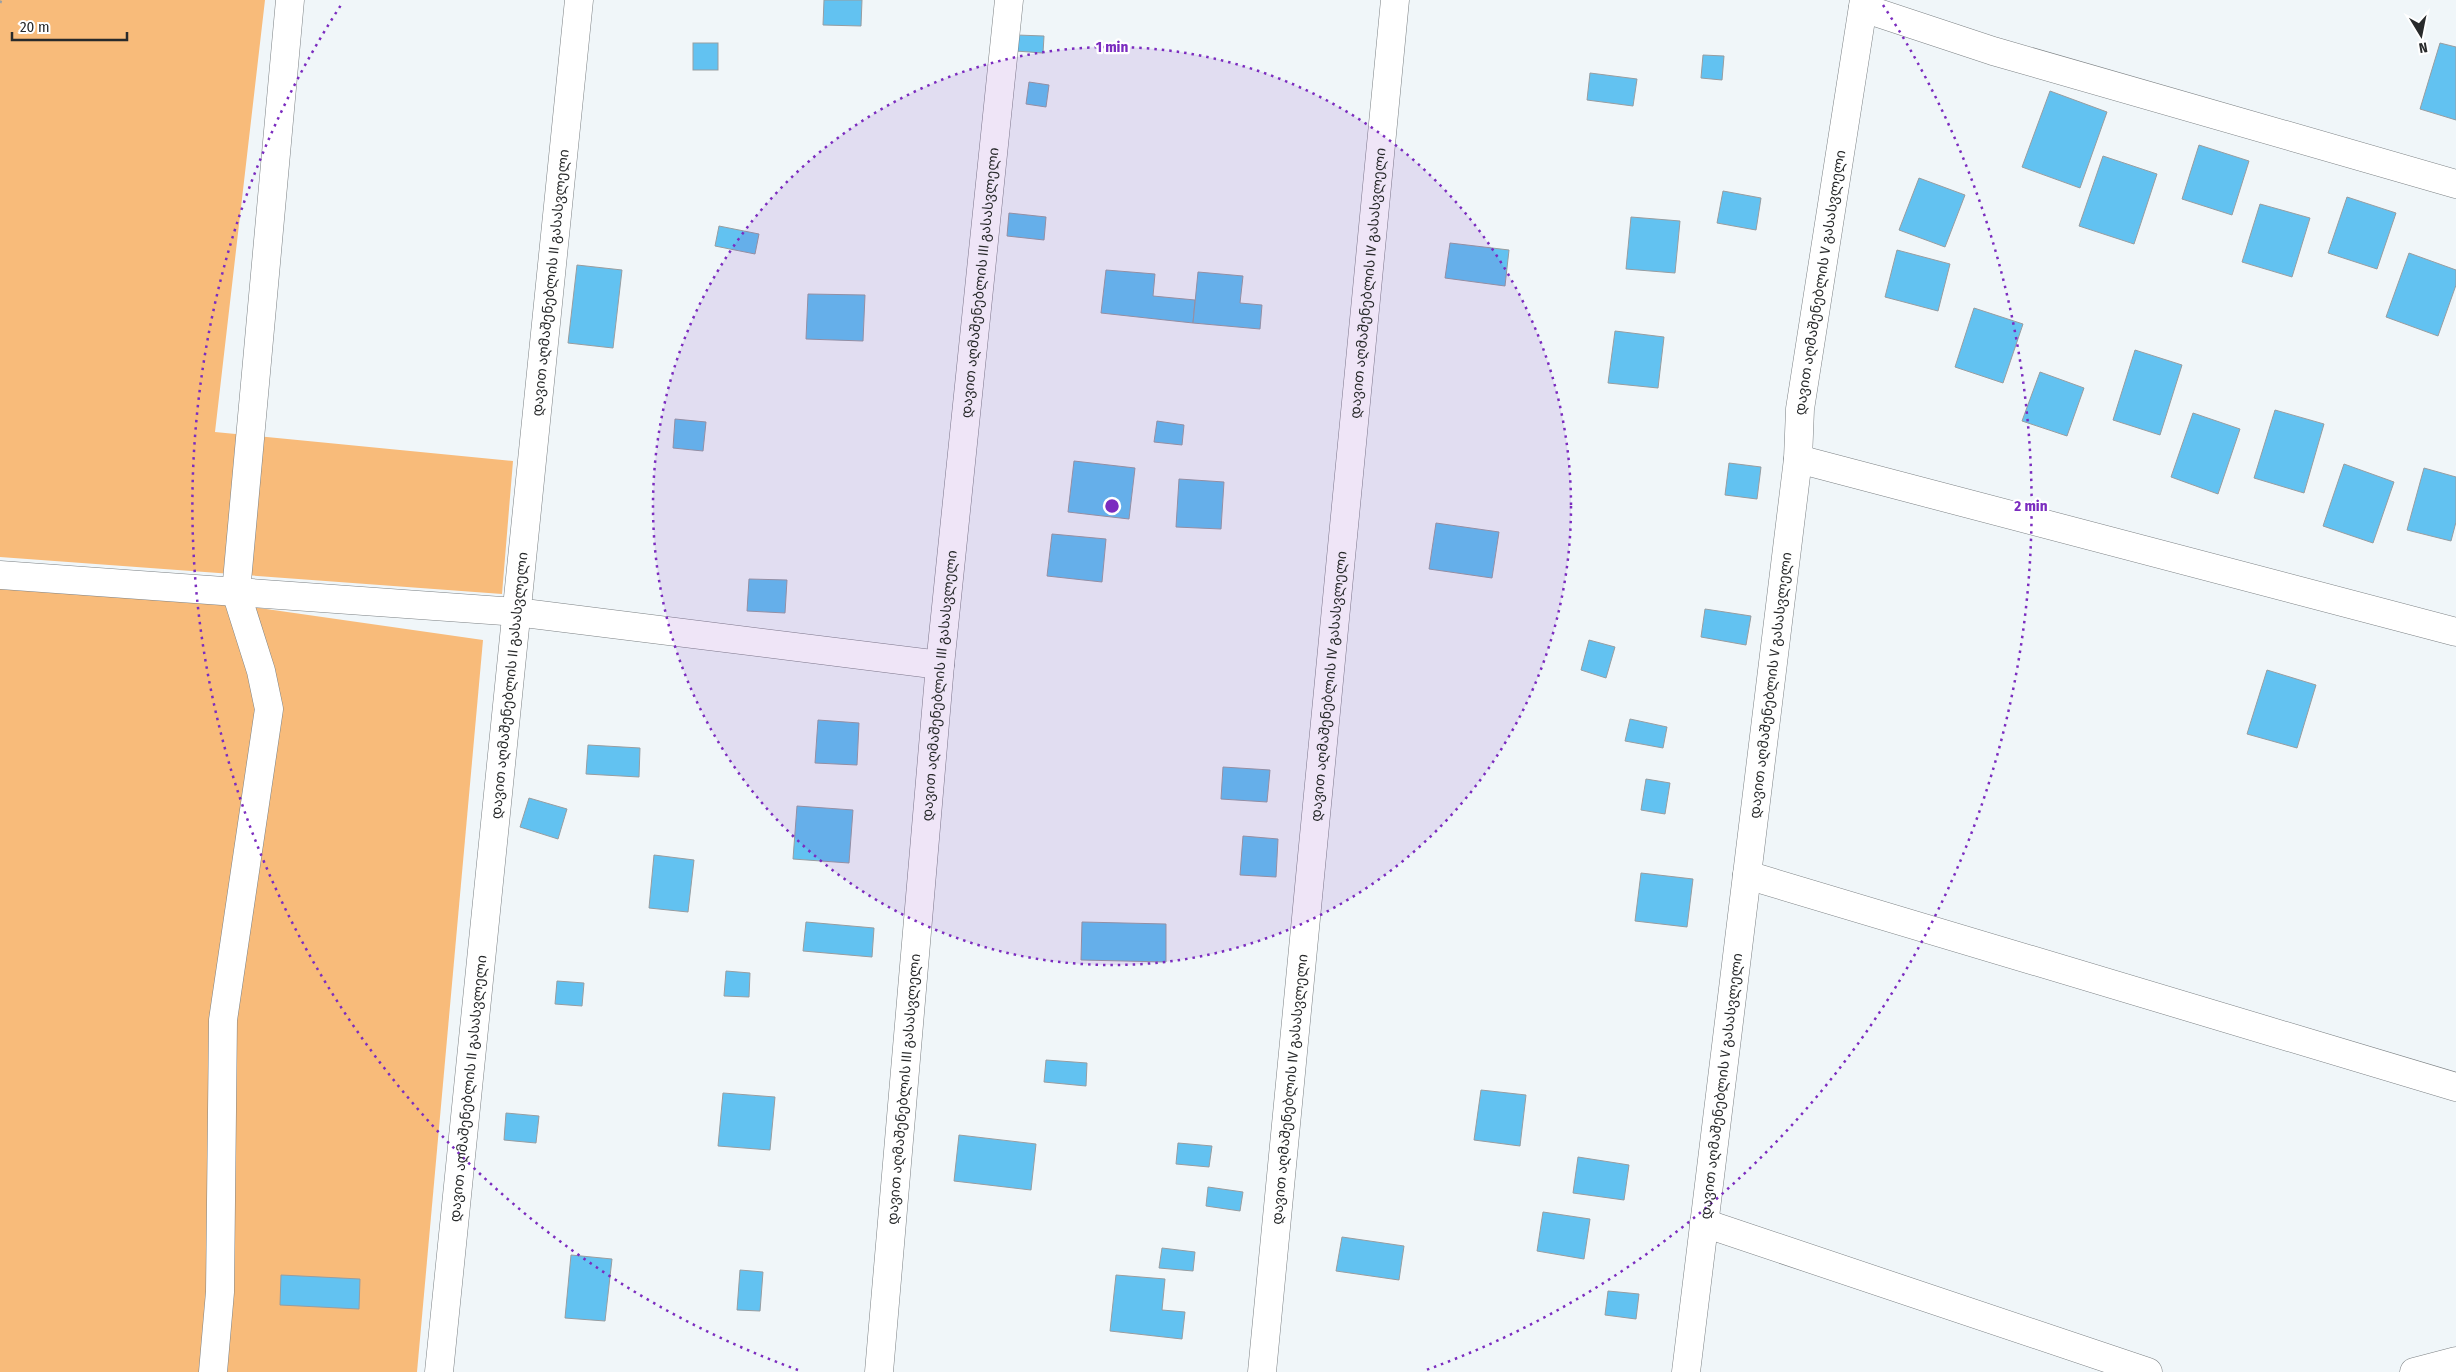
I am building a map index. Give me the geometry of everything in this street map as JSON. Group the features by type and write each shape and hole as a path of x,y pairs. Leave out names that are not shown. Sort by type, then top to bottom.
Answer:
{"street":[{"path":"213,1372 220,1292 223,1020 268,709 261,671 236,592 290,0"},
{"name":"დავით აღმაშენებლის II გასასვლელი","path":"439,1372 579,0"},
{"name":"დავით აღმაშენებლის III გასასვლელი","path":"879,1372 940,665 1008,0"},
{"name":"დავით აღმაშენებლის IV გასასვლელი","path":"1262,1372 1395,0"},
{"path":"1863,4 1993,51 2456,184"},
{"name":"დავით აღმაშენებლის V გასასვლელი","path":"1686,1372 1798,459 1800,409 1863,4"},
{"path":"1798,459 2456,632"},
{"path":"0,575 516,612 940,665"},
{"path":"1747,875 2456,1088"},
{"path":"1704,1223 2148,1372"},
{"path":"2414,1372 2456,1361"}],"shaded area":[{"path":"0,0 265,0 215,432 513,461 502,594 0,557"},
{"path":"0,585 196,599 483,640 417,1372 0,1372"}],"building":[{"path":"824,0 862,0 861,26 823,25"},
{"path":"1017,35 1044,36 1043,53 1016,51"},
{"path":"693,43 718,43 718,70 693,70"},
{"path":"2440,43 2456,47 2456,120 2420,109"},
{"path":"1703,55 1724,56 1722,80 1701,78"},
{"path":"1590,73 1637,79 1633,106 1587,100"},
{"path":"1029,82 1049,85 1046,107 1026,104"},
{"path":"2050,91 2107,112 2080,188 2022,167"},
{"path":"2199,145 2249,161 2232,215 2182,199"},
{"path":"2103,156 2157,174 2134,244 2079,226"},
{"path":"1919,178 1965,195 1945,247 1899,230"},
{"path":"1723,191 1761,198 1756,230 1717,223"},
{"path":"2347,197 2396,213 2377,269 2328,253"},
{"path":"2260,204 2310,218 2292,277 2242,262"},
{"path":"1009,213 1046,217 1044,240 1007,236"},
{"path":"1631,217 1680,221 1675,273 1626,269"},
{"path":"719,226 759,234 755,254 715,246"},
{"path":"1450,243 1509,250 1505,286 1445,278"},
{"path":"1897,250 1950,264 1938,311 1885,297"},
{"path":"2409,253 2456,270 2456,285 2438,336 2386,317"},
{"path":"577,265 622,270 613,348 568,343"},
{"path":"1106,270 1155,274 1153,296 1195,300 1193,323 1101,313"},
{"path":"1198,272 1243,276 1240,303 1262,305 1260,329 1193,323"},
{"path":"808,294 865,295 863,341 806,339"},
{"path":"1974,308 2023,324 2003,383 1955,367"},
{"path":"1615,331 1664,337 1658,388 1608,383"},
{"path":"2135,350 2182,365 2160,435 2113,420"},
{"path":"2040,372 2084,388 2067,436 2022,421"},
{"path":"2275,410 2324,424 2304,493 2254,478"},
{"path":"2193,413 2240,429 2218,494 2171,477"},
{"path":"675,419 706,422 703,451 673,448"},
{"path":"1157,421 1184,425 1182,445 1154,442"},
{"path":"1074,461 1135,468 1129,519 1068,512"},
{"path":"1729,463 1761,467 1757,499 1725,495"},
{"path":"2344,464 2394,482 2373,543 2323,526"},
{"path":"2424,468 2456,477 2456,522 2451,541 2407,530"},
{"path":"1179,479 1224,482 1221,529 1176,527"},
{"path":"1436,523 1499,532 1492,578 1429,569"},
{"path":"1052,534 1106,539 1102,582 1047,576"},
{"path":"749,579 787,580 785,613 747,611"},
{"path":"1705,609 1751,616 1746,645 1701,637"},
{"path":"1589,640 1615,647 1606,678 1581,670"},
{"path":"2267,670 2316,685 2297,748 2247,734"},
{"path":"1630,719 1667,727 1663,748 1625,741"},
{"path":"818,720 859,723 857,765 815,763"},
{"path":"588,745 640,748 639,777 586,774"},
{"path":"1223,767 1270,770 1267,802 1221,799"},
{"path":"1646,779 1670,783 1665,814 1641,810"},
{"path":"529,798 567,809 558,839 520,827"},
{"path":"797,806 853,810 849,863 793,859"},
{"path":"1243,836 1278,839 1276,877 1240,875"},
{"path":"654,855 694,860 688,912 649,908"},
{"path":"1641,873 1693,879 1687,927 1635,921"},
{"path":"806,922 874,928 872,957 803,951"},
{"path":"1082,922 1166,924 1166,962 1081,960"},
{"path":"726,971 750,973 749,997 724,996"},
{"path":"557,981 584,983 582,1006 555,1004"},
{"path":"1046,1060 1087,1063 1086,1086 1044,1082"},
{"path":"1481,1090 1526,1095 1520,1146 1474,1140"},
{"path":"723,1093 775,1097 770,1150 718,1146"},
{"path":"506,1113 539,1116 536,1143 504,1140"},
{"path":"959,1135 1036,1144 1031,1190 954,1181"},
{"path":"1178,1143 1212,1146 1209,1167 1176,1164"},
{"path":"1578,1157 1629,1165 1624,1200 1573,1193"},
{"path":"1208,1187 1243,1192 1240,1211 1206,1206"},
{"path":"1543,1212 1590,1219 1584,1259 1537,1251"},
{"path":"1342,1237 1404,1246 1399,1280 1336,1271"},
{"path":"1162,1248 1195,1252 1193,1271 1159,1268"},
{"path":"571,1255 612,1259 605,1321 565,1318"},
{"path":"740,1270 763,1272 760,1311 737,1310"},
{"path":"281,1275 360,1279 359,1309 280,1305"},
{"path":"1116,1275 1165,1279 1162,1310 1185,1312 1182,1339 1110,1331"},
{"path":"1608,1291 1639,1294 1636,1319 1605,1315"}]}
